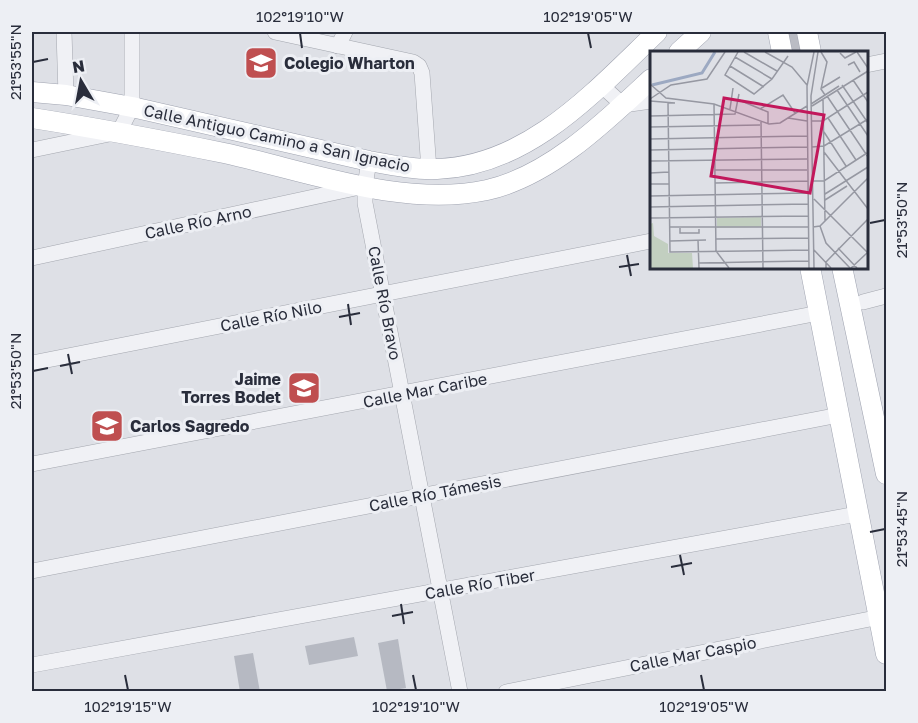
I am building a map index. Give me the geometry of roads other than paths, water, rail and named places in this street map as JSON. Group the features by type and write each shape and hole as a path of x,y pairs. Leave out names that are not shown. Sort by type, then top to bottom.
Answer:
{"main road":[{"name":"Calle Antiguo Camino a San Ignacio","path":"32,92 66,95 132,107 369,161 429,170 471,165 512,150 538,137 601,85 657,32"},
{"path":"680,51 701,32"},
{"path":"767,32 770,51"},
{"path":"778,32 782,51"},
{"path":"807,32 811,51"},
{"name":"Calle Antiguo Camino a San Ignacio","path":"32,118 119,132 365,186 432,196 488,190 516,180 579,144 650,80"},
{"path":"810,268 886,654"},
{"path":"821,268 874,544 867,561"},
{"path":"842,268 886,474"},
{"path":"855,268 886,419"}],"street":[{"path":"64,32 66,95"},
{"path":"32,150 119,132 132,107 132,32"},
{"path":"275,32 413,62 419,66 422,73 429,170"},
{"path":"338,46 345,32"},
{"path":"867,65 886,61"},
{"path":"601,85 623,105 650,101"},
{"name":"Calle Río Bravo","path":"369,161 365,203 460,692"},
{"name":"Calle Río Arno","path":"32,258 365,186"},
{"name":"Calle Río Nilo","path":"32,363 650,241"},
{"path":"863,302 886,296"},
{"name":"Calle Mar Caribe","path":"32,464 819,313"},
{"name":"Calle Río Támesis","path":"32,571 838,416"},
{"name":"Calle Río Tiber","path":"32,665 857,514"},
{"name":"Calle Mar Caspio","path":"506,692 880,617"}],"tunnel":[{"path":"796,32 800,51"}],"place":[{"name":"Colegio Wharton","path":"261,63"},
{"name":"Jaime Torres Bodet","path":"304,388"},
{"name":"Carlos Sagredo","path":"107,426"}]}
